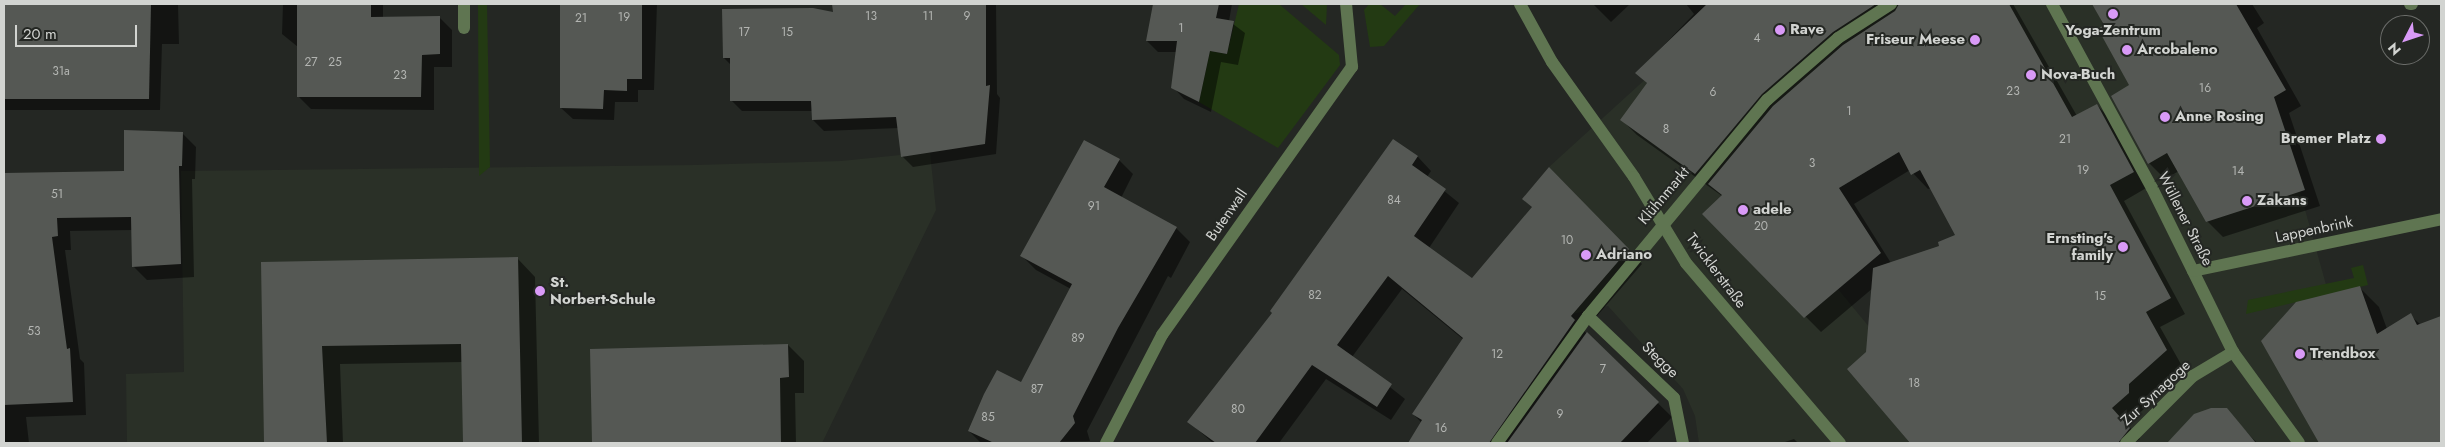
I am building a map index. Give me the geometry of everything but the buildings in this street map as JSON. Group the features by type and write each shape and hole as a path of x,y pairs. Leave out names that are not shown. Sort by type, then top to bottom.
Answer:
{"street":[{"path":"464,4 464,28"},
{"name":"Butenwall","path":"1106,443 1162,336 1352,66 1346,4"},
{"name":"Twicklerstraße","path":"1520,4 1552,62 1662,224 1686,264 1719,306 1840,443"},
{"name":"Klühnmarkt","path":"1497,443 1588,316 1662,224 1767,100 1838,38 1891,4"},
{"name":"Wüllener Straße","path":"2052,4 2234,352 2299,443"},
{"name":"Lappenbrink","path":"2193,271 2441,219"},
{"name":"Stegge","path":"1588,316 1674,398 1683,443"},
{"name":"Zur Synagoge","path":"2126,443 2194,376 2234,352"}],"shaded area":[{"path":"1796,4 2146,4 2230,176 2297,181 2332,306 2404,443 2029,443 2103,369 1957,22 1776,214 1889,351 1946,443 1699,443 1695,416 1683,389 1608,306 1563,316 1549,167 1650,75 1790,19"},
{"name":"St. Norbert-Schule","path":"930,152 936,210 822,443 127,443 126,374 184,372 181,171 696,165 841,161"}],"green space":[{"path":"478,4 487,4 490,167 479,176"},
{"path":"1239,4 1279,4 1339,55 1340,65 1278,148 1199,102 1210,51 1227,54"},
{"path":"1301,4 1327,4 1326,25"},
{"path":"1369,4 1380,4 1395,16 1406,4 1420,4 1384,46 1370,47 1364,10"},
{"path":"2363,265 2368,285 2246,314 2248,300 2354,278 2351,268"}],"place":[{"name":"Yoga-Zentrum","path":"2113,14"},
{"name":"Rave","path":"1780,30"},
{"name":"Friseur Meese","path":"1975,40"},
{"name":"Arcobaleno","path":"2127,50"},
{"name":"Nova-Buch","path":"2031,75"},
{"name":"Anne Rosing","path":"2165,117"},
{"name":"Bremer Platz","path":"2381,139"},
{"name":"Zakans","path":"2247,201"},
{"name":"adele","path":"1743,210"},
{"name":"Ernsting's family","path":"2123,247"},
{"name":"Adriano","path":"1586,255"},
{"name":"St. Norbert-Schule","path":"540,291"},
{"name":"Trendbox","path":"2300,354"}]}
